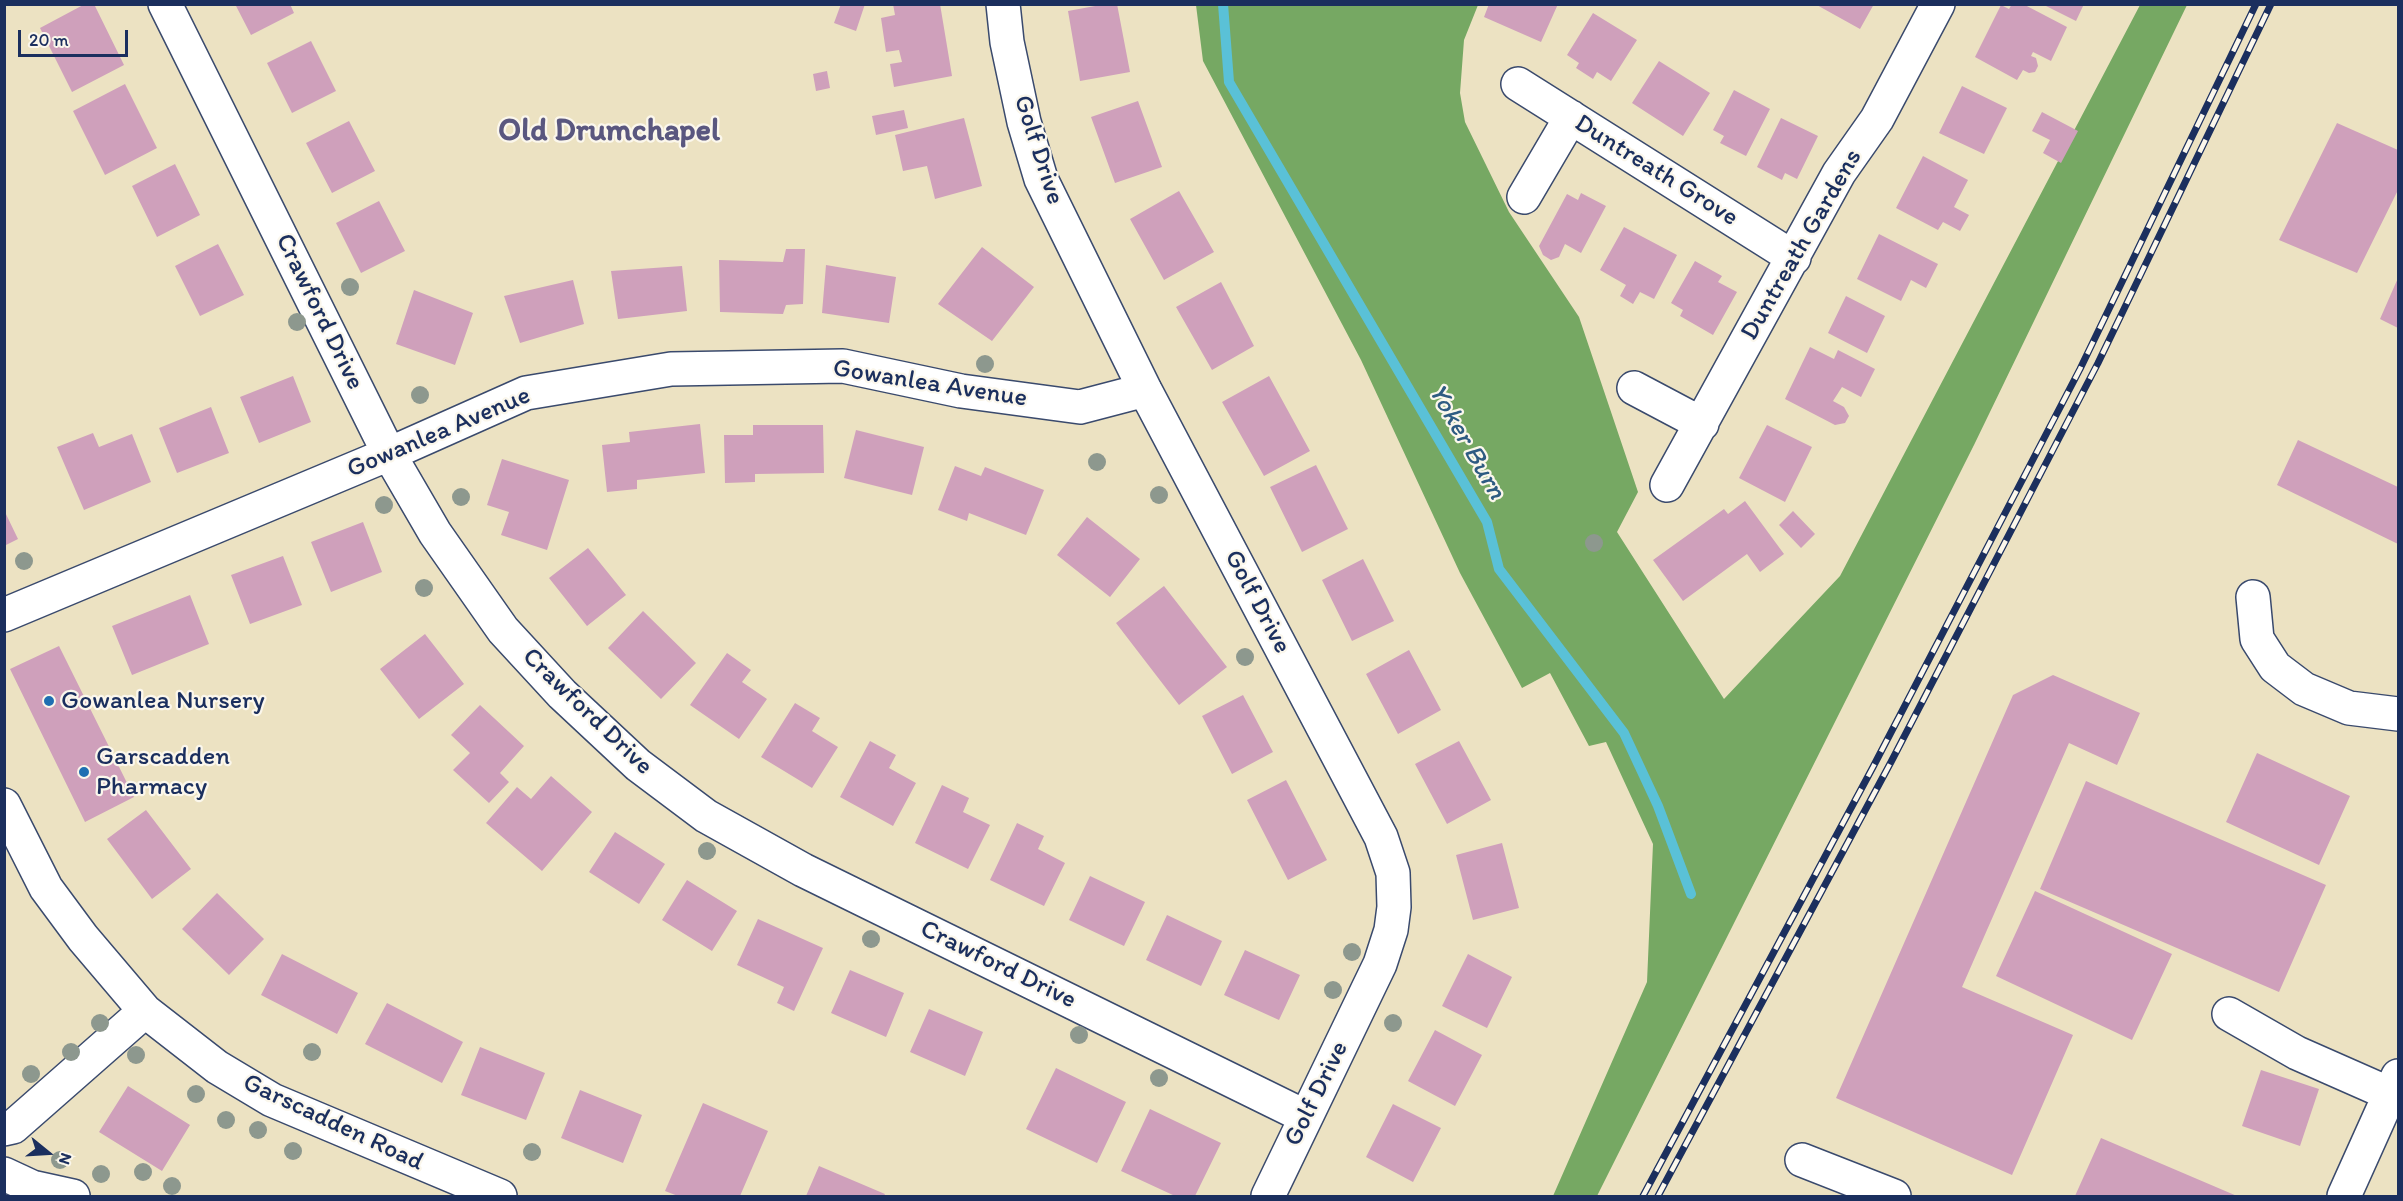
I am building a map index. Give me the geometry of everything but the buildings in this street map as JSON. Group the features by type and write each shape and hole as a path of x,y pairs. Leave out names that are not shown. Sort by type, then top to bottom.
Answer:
{"street":[{"name":"Crawford Drive","path":"165,4 389,454 435,533 503,630 562,694 638,765 706,816 803,870 1306,1117"},
{"name":"Golf Drive","path":"1002,4 1007,42 1024,122 1041,179 1145,390 1381,837 1393,873 1394,907 1391,930 1380,964 1268,1197"},
{"name":"Duntreath Gardens","path":"1667,485 1839,173 1876,119 1938,4"},
{"name":"Duntreath Grove","path":"1518,84 1794,258"},
{"path":"1524,197 1571,117"},
{"name":"Gowanlea Avenue","path":"4,615 389,454 526,393 671,369 843,366 961,391 1080,407 1145,390"},
{"path":"1634,388 1702,424"},
{"path":"2253,597 2257,639 2275,668 2304,689 2349,708 2398,714"},
{"name":"Garscadden Road","path":"4,805 46,888 83,938 145,1011 217,1067 272,1100 500,1197"},
{"path":"4,1129 13,1127 145,1011"},
{"path":"2229,1014 2297,1053 2394,1085 2344,1197"},
{"path":"1802,1160 1894,1197"},
{"path":"4,1174 32,1186 73,1197"}],"green space":[{"path":"1196,5 1478,5 1464,40 1460,93 1465,122 1509,212 1579,317 1638,492 1617,532 1724,699 1840,576 2140,5 2187,5 1974,445 1597,1196 1553,1196 1647,982 1653,844 1606,742 1589,746 1550,673 1522,688 1460,573 1361,360 1203,61"}],"waterway":[{"name":"Yoker Burn","path":"1223,4 1229,82 1487,522 1499,569 1624,733 1658,806 1691,894"}],"railway":[{"path":"1643,1196 1873,767 2080,369 2256,4"},
{"path":"1658,1196 1891,762 2098,363 2271,4"}],"place":[{"name":"Gowanlea Nursery","path":"49,701"},
{"name":"Garscadden Pharmacy","path":"84,772"}],"district":[{"name":"Old Drumchapel","path":"609,132"}]}
